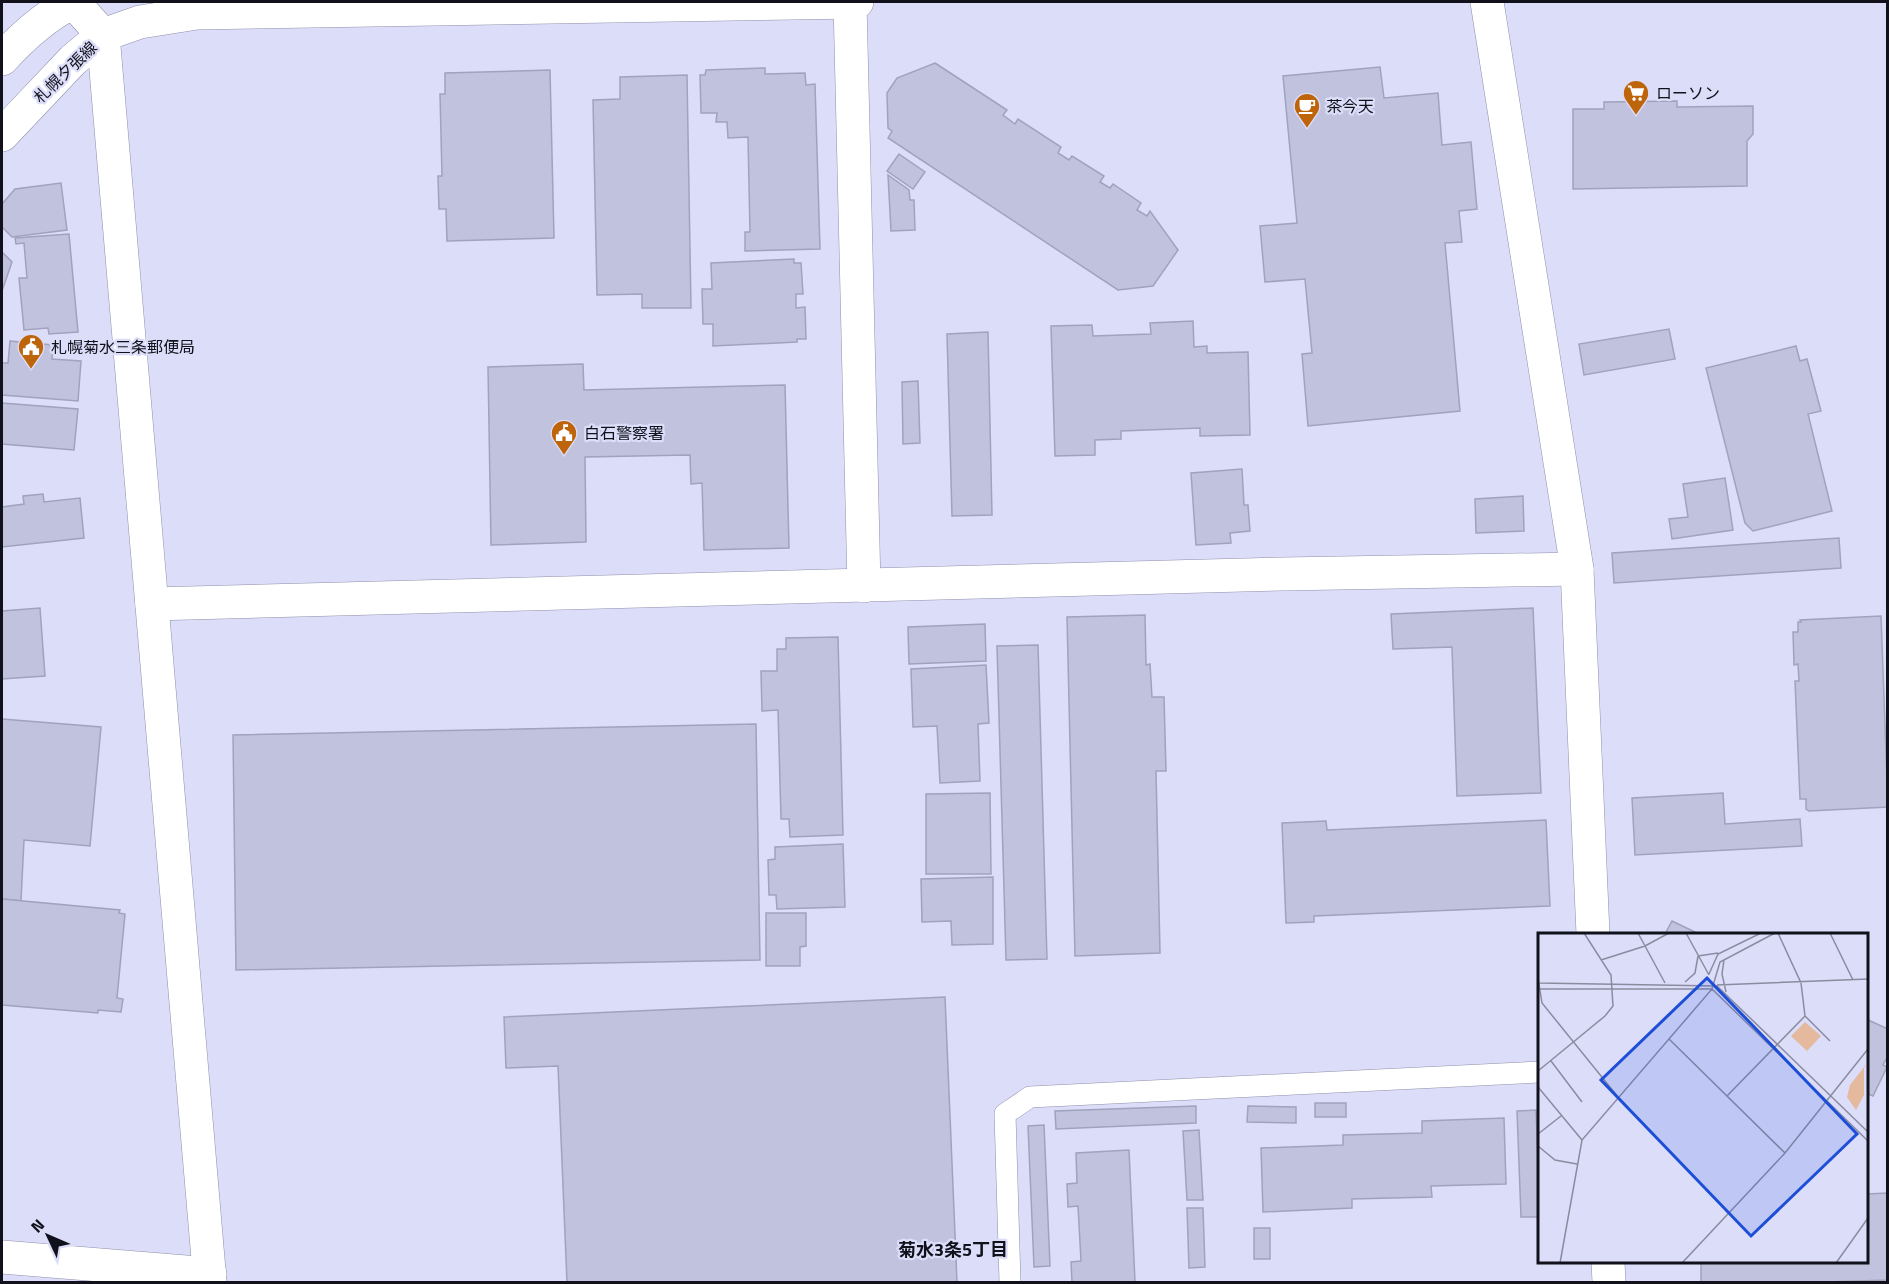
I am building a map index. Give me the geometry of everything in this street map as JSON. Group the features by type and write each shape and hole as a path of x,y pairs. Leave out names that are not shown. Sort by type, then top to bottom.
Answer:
{"street":[{"path":"2,59 22,37 55,11 73,2 103,35 210,1278 2,1257"},
{"path":"850,2 864,586"},
{"name":"札幌夕張線","path":"2,135 73,60 103,35 140,22 197,13 857,2"},
{"path":"1487,2 1576,568 1593,933"},
{"path":"152,604 1295,573 1576,568"},
{"path":"1608,1263 1609,1282"}],"lane":[{"path":"1010,1282 1005,1114 1030,1097 1538,1072"}],"building":[{"path":"935,63 1007,110 1003,115 1015,124 1018,119 1061,147 1058,153 1069,160 1072,156 1104,176 1100,182 1110,188 1113,184 1141,203 1137,210 1147,216 1150,211 1178,250 1153,286 1118,290 888,138 892,131 888,128 887,93 897,78"},
{"path":"1380,67 1384,98 1438,93 1442,145 1471,142 1477,209 1459,211 1462,242 1445,243 1460,411 1308,426 1302,354 1312,353 1305,279 1265,282 1260,226 1297,223 1283,76"},
{"path":"765,68 765,74 805,73 806,85 815,84 820,249 745,251 745,232 750,232 748,137 728,138 727,122 716,122 717,113 701,113 700,75 705,75 706,70"},
{"path":"550,70 554,238 447,241 446,209 439,209 438,176 442,176 440,94 445,94 445,73"},
{"path":"687,75 691,308 642,308 642,294 597,295 593,100 620,99 620,77"},
{"path":"1677,101 1677,107 1753,106 1753,134 1747,141 1747,186 1573,189 1573,109 1604,109 1604,102"},
{"path":"899,154 925,172 913,189 887,171"},
{"path":"888,175 909,190 910,200 914,200 915,230 891,231"},
{"path":"61,183 67,230 12,237 2,227 2,204 15,189"},
{"path":"69,234 78,332 49,334 48,328 24,330 19,278 27,278 24,243 16,244 15,238"},
{"path":"2,252 12,262 2,291"},
{"path":"794,259 794,263 801,263 803,294 796,294 796,308 805,307 806,339 797,339 797,342 713,346 713,324 703,324 702,289 712,289 711,263"},
{"path":"1193,321 1194,347 1207,346 1207,353 1248,352 1250,435 1200,436 1200,428 1121,431 1121,439 1095,440 1095,455 1055,456 1051,326 1092,325 1093,336 1151,334 1150,323"},
{"path":"1669,329 1675,359 1584,375 1579,344"},
{"path":"988,332 992,515 952,516 947,334"},
{"path":"10,341 53,345 52,359 81,361 78,401 2,395 2,363 8,363"},
{"path":"1796,346 1800,361 1807,359 1821,411 1808,414 1832,511 1753,531 1745,523 1706,368"},
{"name":"白石警察署","path":"583,364 584,390 785,385 789,548 704,550 702,483 691,484 690,455 585,457 586,542 491,545 488,367"},
{"path":"918,381 920,443 903,444 902,382"},
{"path":"2,403 78,409 74,450 2,444"},
{"path":"1242,469 1244,505 1248,505 1250,531 1230,533 1231,543 1196,545 1191,473"},
{"path":"1725,478 1733,530 1672,539 1669,519 1688,517 1683,484"},
{"path":"43,494 44,502 80,498 84,538 2,547 2,507 24,504 23,496"},
{"path":"1523,496 1524,531 1476,533 1475,499"},
{"path":"1839,538 1841,568 1614,583 1612,553"},
{"path":"40,608 45,676 2,679 2,611"},
{"path":"1533,608 1541,793 1457,796 1452,647 1393,649 1391,614"},
{"path":"1145,615 1146,665 1150,664 1152,697 1164,697 1166,771 1156,771 1160,953 1075,956 1067,617"},
{"path":"1881,616 1888,807 1809,811 1806,809 1806,799 1800,799 1795,681 1799,681 1798,664 1794,665 1793,632 1798,632 1800,620"},
{"path":"985,624 986,661 909,664 908,627"},
{"path":"838,637 843,835 790,837 789,819 781,819 778,710 762,711 761,671 777,671 777,649 786,649 786,638"},
{"path":"1038,645 1047,959 1006,960 997,646"},
{"path":"986,665 989,723 978,724 980,781 940,783 937,726 913,727 911,669"},
{"path":"2,719 101,727 90,846 24,840 21,901 2,899"},
{"path":"756,724 760,960 236,970 233,735"},
{"path":"990,793 991,874 926,874 926,794"},
{"path":"1723,793 1725,824 1800,819 1802,846 1635,855 1632,798"},
{"path":"1546,820 1550,906 1314,916 1314,922 1286,923 1282,823 1326,821 1327,830"},
{"path":"843,844 845,907 777,909 776,895 769,895 768,860 775,859 775,847"},
{"path":"993,877 993,944 952,945 951,921 922,922 921,879"},
{"path":"2,899 120,910 119,913 125,914 117,998 123,999 121,1012 98,1010 98,1013 2,1005"},
{"path":"766,913 806,913 806,946 800,947 800,966 766,966"},
{"path":"1672,921 1697,933 1666,933"},
{"path":"945,997 957,1282 567,1282 558,1066 506,1068 504,1017"},
{"path":"1868,1020 1888,1029 1888,1056 1883,1065 1887,1067 1873,1096 1868,1094"},
{"path":"1315,1103 1346,1103 1346,1117 1315,1117"},
{"path":"1196,1106 1196,1123 1056,1129 1055,1111"},
{"path":"1248,1106 1296,1107 1296,1123 1247,1122"},
{"path":"1536,1110 1538,1217 1521,1217 1517,1111"},
{"path":"1504,1118 1506,1184 1431,1186 1432,1197 1352,1199 1352,1208 1263,1212 1261,1148 1343,1145 1343,1135 1422,1133 1422,1121"},
{"path":"1044,1125 1050,1266 1034,1267 1028,1126"},
{"path":"1199,1130 1203,1200 1187,1200 1183,1131"},
{"path":"1129,1150 1135,1282 1072,1282 1071,1262 1081,1261 1078,1206 1068,1207 1067,1184 1077,1183 1076,1153"},
{"path":"1888,1193 1888,1280 1701,1282 1701,1263 1868,1263 1868,1194"},
{"path":"1187,1208 1203,1208 1205,1267 1189,1268"},
{"path":"1254,1228 1270,1228 1270,1259 1254,1259"}],"place":[{"name":"ローソン","path":"1636,116"},
{"name":"茶今天","path":"1307,129"},
{"name":"札幌菊水三条郵便局","path":"31,370"},
{"name":"白石警察署","path":"564,456"}],"district":[{"name":"菊水3条5丁目","path":"953,1250"}]}
